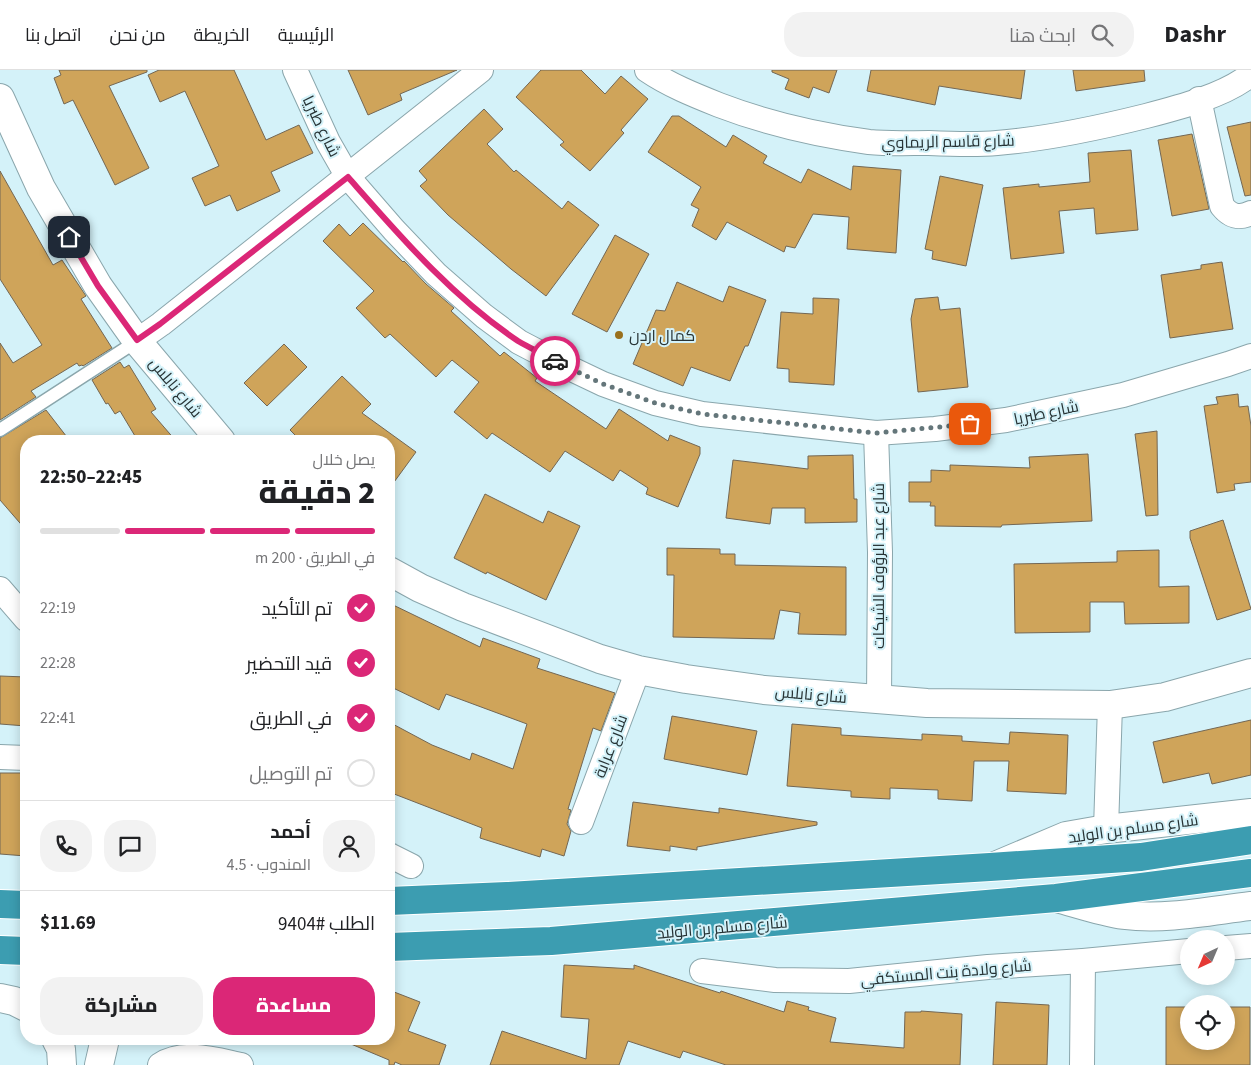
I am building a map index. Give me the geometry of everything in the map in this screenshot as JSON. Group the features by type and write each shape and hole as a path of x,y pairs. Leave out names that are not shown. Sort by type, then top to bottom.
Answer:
{"highway":[{"name":"شارع مسلم بن الوليد","path":"395,901 507,896 1141,857 1251,840"},
{"name":"شارع مسلم بن الوليد","path":"395,947 551,942 1056,898 1251,873"},
{"path":"0,904 20,905"},
{"path":"0,950 20,951"}],"street":[{"name":"شارع طبريا","path":"295,70 328,142 348,177 394,230 436,274 484,316 519,342 603,384 655,403 702,414 876,433 935,429 1006,420 1123,395 1251,356"},
{"path":"137,340 168,318 348,177 481,70"},
{"name":"شارع قاسم الريماوي","path":"647,70 658,78 746,116 817,134 870,142 997,143 1053,136 1131,120 1171,109 1217,94 1247,77"},
{"name":"شارع نابلس","path":"0,98 41,188 98,286 137,340 217,435"},
{"path":"1199,99 1222,206 1229,214 1235,217 1251,213"},
{"name":"شارع عبد الرؤوف الشيكات","path":"876,433 880,552 879,700"},
{"name":"شارع نابلس","path":"395,574 420,588 463,607 600,659 638,670 686,680 764,690 927,703 1110,706 1165,697 1251,673"},
{"path":"0,589 20,612"},
{"name":"شارع عرابة","path":"581,822 638,670"},
{"path":"1106,829 1110,706"},
{"path":"0,757 20,758"},
{"name":"شارع مسلم بن الوليد","path":"990,867 1066,836 1106,829 1251,813"},
{"path":"395,858 411,866"},
{"name":"شارع مسلم بن الوليد","path":"1056,898 1122,915 1140,916 1173,915 1251,906"},
{"path":"1235,947 1251,946"},
{"name":"شارع ولادة بنت المستكفي","path":"702,971 774,980 849,981 1180,951"},
{"path":"1082,1065 1083,961"},
{"path":"0,998 20,1004"},
{"path":"59,1045 62,1065"},
{"path":"99,1065 104,1045"},
{"path":"160,1065 186,1057 208,1058 241,1065"}],"lane":[{"path":"0,430 137,340"}],"building":[{"path":"59,70 147,70 147,72 109,86 149,168 115,185 73,100 64,104 54,78 61,75"},
{"path":"159,70 234,70 266,140 299,125 313,153 271,172 280,191 237,211 230,195 205,206 192,178 219,166 185,91 160,102 148,75"},
{"path":"348,70 457,70 400,94 402,100 368,115"},
{"path":"541,70 581,70 605,94 621,76 648,99 621,130 624,133 590,171 560,145 564,142 516,97"},
{"path":"772,70 837,70 829,93 813,87 809,98 785,89 789,79 772,72"},
{"path":"871,70 1025,70 1021,99 939,86 935,105 867,91"},
{"path":"1073,70 1144,70 1145,81 1076,91"},
{"path":"484,109 503,129 487,144 514,172 516,170 562,209 568,201 599,225 546,296 448,215 420,186 427,180 419,171"},
{"path":"672,116 679,116 726,147 733,135 767,156 763,163 801,183 808,169 851,190 853,166 901,170 896,253 847,249 849,217 813,214 795,248 786,246 784,252 727,222 716,240 692,226 699,209 691,205 701,187 648,152"},
{"path":"1251,122 1251,195 1245,196 1227,127"},
{"path":"1192,134 1209,209 1172,216 1158,140"},
{"path":"1131,150 1138,230 1096,234 1094,208 1059,211 1064,253 1011,259 1003,188 1039,184 1039,187 1090,182 1088,153"},
{"path":"0,171 53,265 62,260 86,296 81,299 112,348 83,366 79,366 77,363 31,391 36,397 0,420 0,343 13,363 42,345 0,279"},
{"path":"940,176 983,185 966,266 932,259 933,251 925,249"},
{"path":"363,223 426,284 454,308 451,311 500,356 504,352 537,378 535,381 606,429 619,409 668,441 670,435 700,447 700,454 678,507 646,494 648,488 620,470 613,481 565,451 550,472 492,433 487,439 454,412 479,382 452,360 436,377 390,334 385,338 356,308 374,291 323,241 339,224 350,236"},
{"path":"615,235 649,254 607,332 572,314"},
{"path":"1222,262 1233,329 1170,338 1161,275 1201,269 1201,265"},
{"path":"677,282 723,302 729,286 766,300 748,346 745,346 730,381 691,367 683,386 633,364 656,310 665,311"},
{"path":"938,297 940,310 960,308 968,387 918,392 911,319 915,299"},
{"path":"813,298 839,299 834,385 789,382 789,369 777,368 781,312 813,314"},
{"path":"284,344 307,367 267,406 244,383"},
{"path":"120,362 124,368 129,365 156,409 151,412 171,435 134,435 120,411 115,414 108,403 106,404 92,380"},
{"path":"342,376 371,404 362,413 392,435 295,435 290,430"},
{"path":"1238,394 1239,407 1248,406 1251,426 1251,482 1234,484 1235,490 1217,493 1204,406 1218,404 1216,397"},
{"path":"46,410 65,435 20,435 20,523 0,500 0,438"},
{"path":"1157,431 1158,515 1146,516 1135,434"},
{"path":"395,437 416,452 395,481"},
{"path":"1088,454 1092,521 1002,525 1001,527 935,526 935,506 930,506 931,502 909,502 909,482 931,482 931,470 950,471 950,465 1030,468 1029,457"},
{"path":"853,455 854,499 857,499 857,522 805,523 805,508 772,508 770,524 726,518 733,460 808,469 808,456"},
{"path":"485,494 543,523 548,511 580,526 546,600 454,558"},
{"path":"1223,520 1251,609 1217,620 1190,538 1190,531"},
{"path":"667,548 720,549 720,554 735,554 735,565 846,567 846,635 798,634 800,613 780,610 774,639 673,637 674,575 667,575"},
{"path":"1159,550 1159,587 1189,586 1189,623 1125,624 1124,602 1090,602 1090,632 1015,633 1014,564 1117,562 1117,551"},
{"path":"395,606 480,647 483,638 540,659 537,668 615,693 601,731 593,728 568,809 571,810 567,824 571,831 564,856 542,849 540,857 480,838 482,828 395,794 395,725 432,745 470,760 472,753 513,769 527,724 446,694 439,710 395,689"},
{"path":"0,676 20,677 20,726 0,724"},
{"path":"672,716 757,731 747,775 664,759"},
{"path":"1251,720 1251,775 1212,784 1209,773 1163,783 1153,742"},
{"path":"792,724 841,728 841,735 922,740 922,734 962,736 962,741 1009,744 1010,732 1068,735 1066,794 1007,791 1009,761 974,761 972,801 938,799 938,790 890,788 890,799 851,797 851,791 787,786"},
{"path":"0,773 20,773 20,856 0,854"},
{"path":"633,802 719,813 719,808 817,822 817,825 697,847 697,850 670,846 670,851 627,846"},
{"path":"564,965 634,969 634,965 784,1012 787,1001 809,1007 808,1010 836,1018 830,1042 904,1048 905,1012 921,1011 962,1014 960,1065 726,1065 683,1051 680,1058 628,1041 619,1065 490,1065 502,1031 586,1059 589,1019 561,1017"},
{"path":"395,992 420,1002 408,1031 446,1045 439,1065 402,1065 395,1062 394,1065 389,1065 389,1060 353,1045 395,1045"},
{"path":"996,1002 1049,1005 1047,1065 993,1065"},
{"path":"1166,1007 1180,1007 1180,1050 1235,1050 1235,1007 1250,1007 1250,1065 1166,1065"}],"way so far":[{"path":"555,361 603,384 655,403 702,414 876,433 935,429 970,424"}],"place":[{"name":"كمال اردن","path":"619,335"}],"route":[{"path":"69,237 98,286 137,340 348,177 394,230 436,274 484,316 519,342 555,361"}]}
